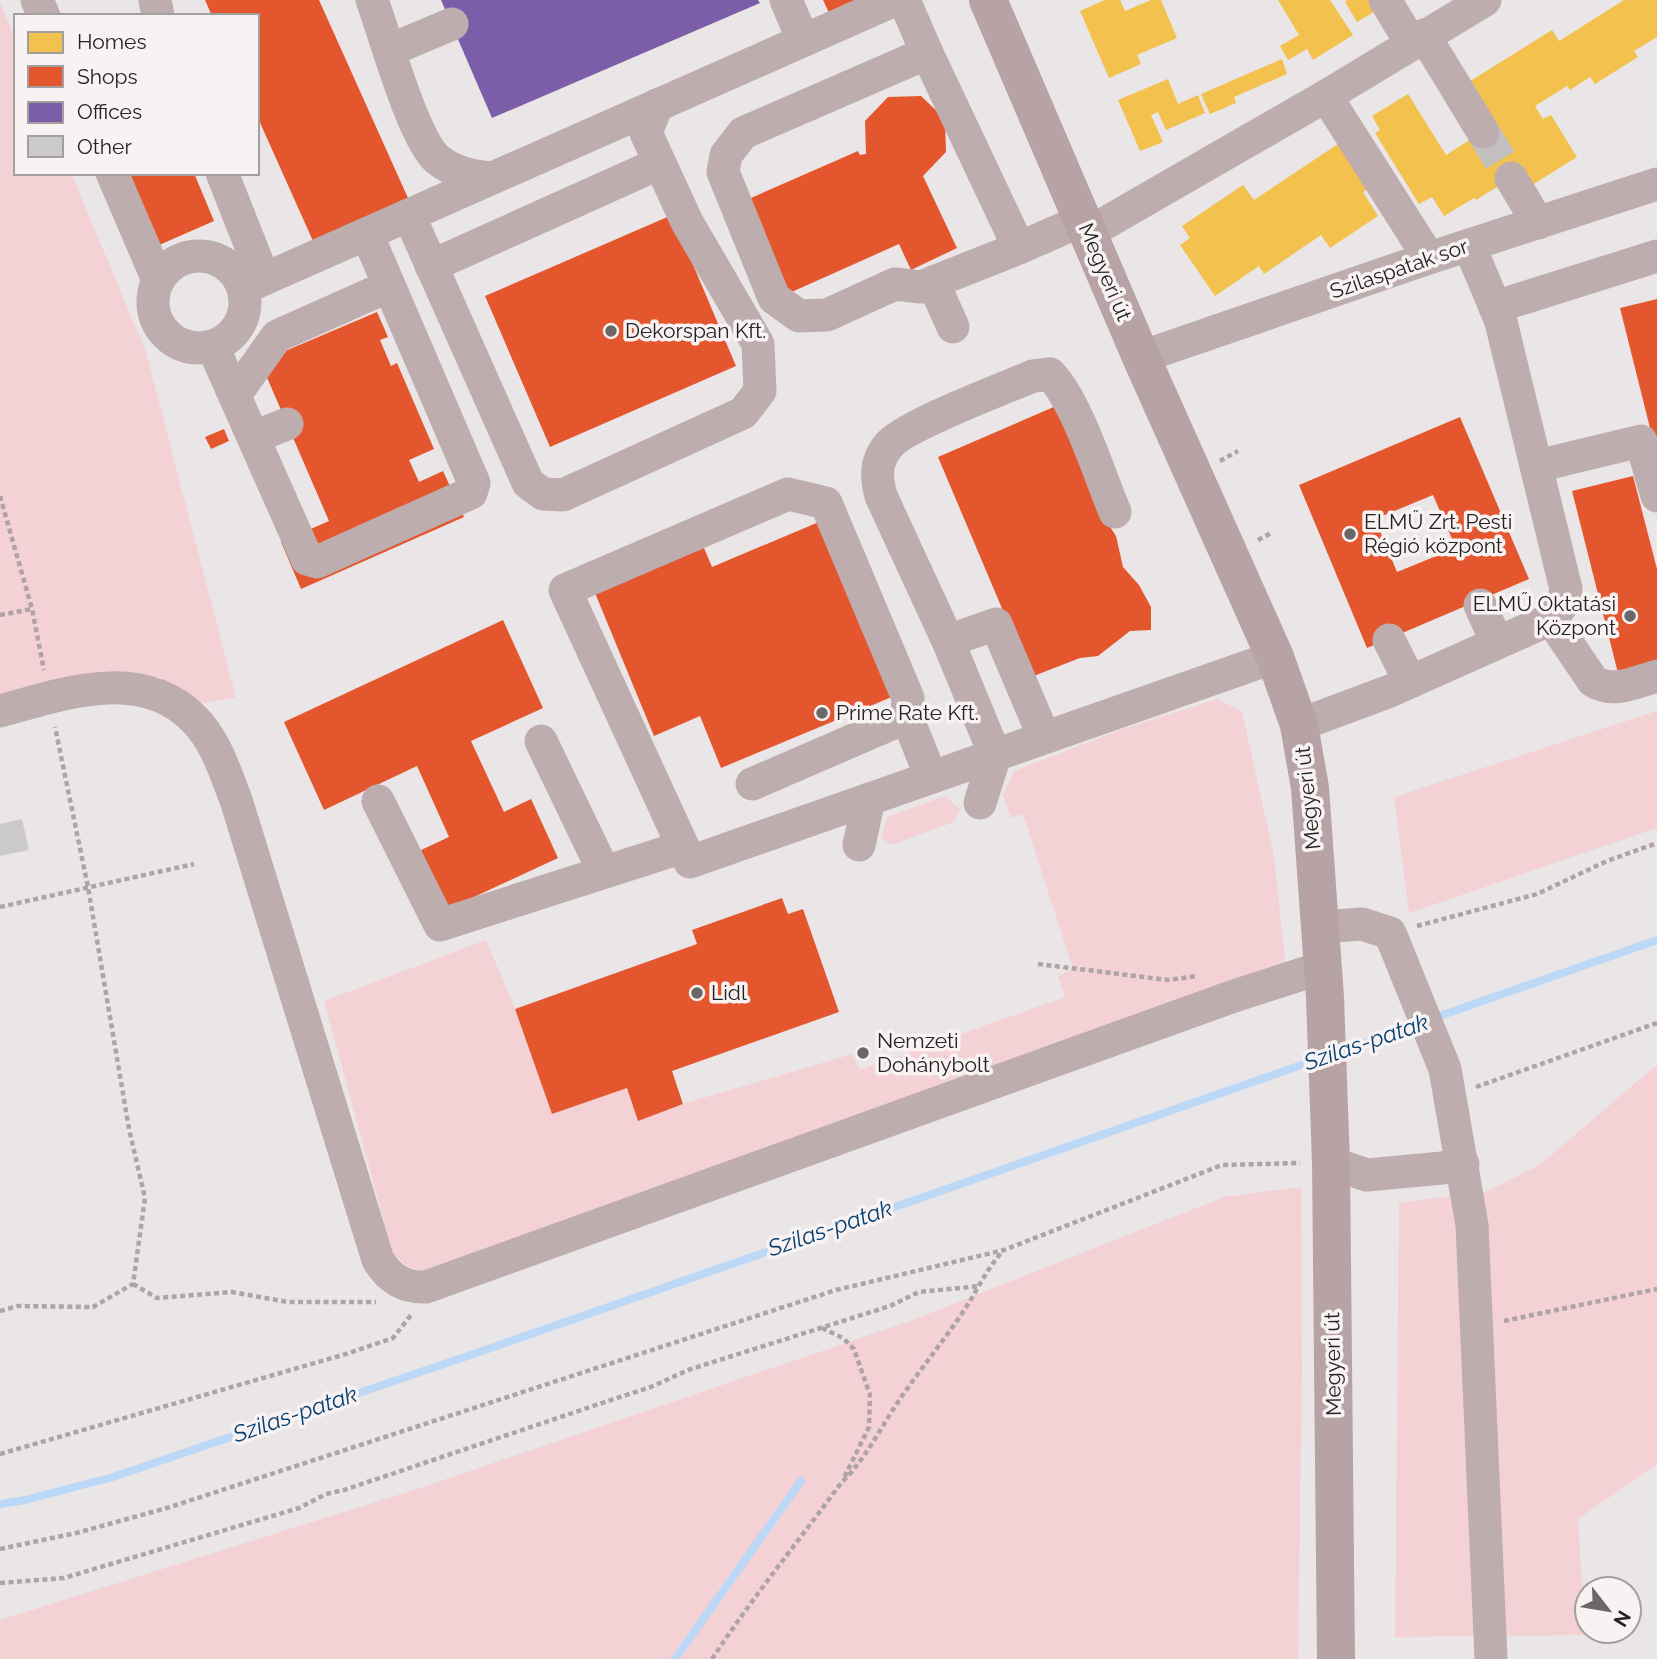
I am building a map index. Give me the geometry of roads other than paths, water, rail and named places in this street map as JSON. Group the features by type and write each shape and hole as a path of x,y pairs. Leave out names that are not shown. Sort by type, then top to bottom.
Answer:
{"main road":[{"name":"Megyeri út","path":"988,0 1141,357 1275,657 1300,725 1310,788 1325,982 1331,1163 1336,1659"}],"street":[{"path":"372,0 419,132 436,158 463,175 492,178"},
{"path":"786,0 803,40"},
{"path":"254,284 895,0"},
{"path":"904,0 1019,248"},
{"path":"1385,0 1418,39 1483,132"},
{"path":"927,53 743,133 726,155 723,172 774,298 799,316 827,316 895,284 920,287 1019,248 1085,226 1326,96 1485,0"},
{"path":"390,50 452,24"},
{"path":"1326,96 1429,258"},
{"path":"409,215 528,483 543,494 563,495 743,412 760,391 758,344 687,222 646,133 657,105"},
{"path":"431,266 660,163"},
{"path":"113,175 158,280"},
{"path":"223,175 254,284 240,324 226,341 213,347 198,349 182,346 169,338 153,311 153,295 158,280 168,268 181,259 212,257 254,284"},
{"path":"1511,178 1538,223"},
{"name":"Szilaspatak sor","path":"1141,357 1429,258 1657,184"},
{"path":"213,347 307,559 317,562 471,493 474,484 367,234"},
{"path":"1300,725 1410,682 1551,619 1563,604 1566,589 1501,322 1469,245"},
{"path":"1495,307 1657,256"},
{"path":"933,282 953,327"},
{"path":"235,395 277,336 389,286"},
{"path":"980,803 995,755 948,641 881,496 876,477 879,461 889,444 914,428 1033,376 1050,374 1061,386 1072,408 1115,512"},
{"path":"254,437 287,424"},
{"path":"1537,466 1641,441 1657,495"},
{"path":"931,777 907,717 908,698 825,503 788,494 565,590 690,862 1275,657"},
{"path":"1480,605 1497,643"},
{"path":"1551,619 1593,681 1603,687 1614,688 1657,676"},
{"path":"948,641 996,624 1044,737"},
{"path":"1390,640 1410,682"},
{"path":"0,711 50,698 120,687 143,690 164,697 194,719 205,732 219,756 236,800 378,1260 395,1280 417,1286 1234,996 1325,982"},
{"path":"752,784 907,717"},
{"path":"541,741 604,872"},
{"path":"859,845 869,799"},
{"path":"378,801 440,925 683,847"},
{"path":"1321,927 1362,924 1390,933 1448,1082 1472,1226 1491,1659"},
{"path":"1331,1163 1367,1175 1463,1164"}],"waterway":[{"name":"Szilas-patak","path":"1431,1019 1657,940"},
{"name":"Szilas-patak","path":"1339,1052 1419,1024"},
{"name":"Szilas-patak","path":"0,1504 113,1477 1316,1060"},
{"path":"675,1659 801,1481"}],"tunnel":[{"path":"1483,132 1511,178"}],"place":[{"name":"Dekorspan Kft.","path":"611,331"},
{"name":"ELMŰ Zrt. Pesti Régió központ","path":"1350,534"},
{"name":"ELMŰ Oktatási Központ","path":"1630,616"},
{"name":"Prime Rate Kft.","path":"822,713"},
{"name":"Lidl","path":"697,993"},
{"name":"Nemzeti Dohánybolt","path":"863,1053"}]}
